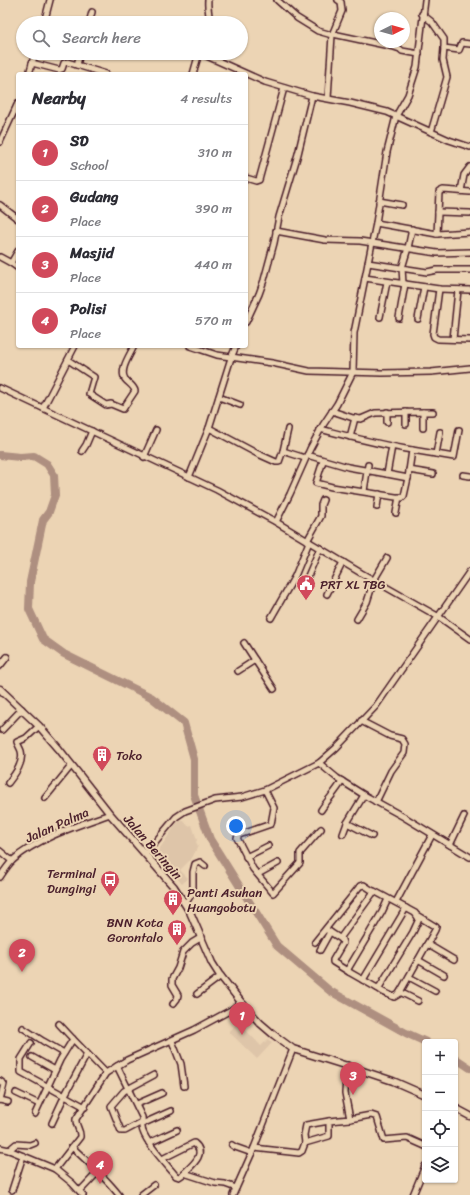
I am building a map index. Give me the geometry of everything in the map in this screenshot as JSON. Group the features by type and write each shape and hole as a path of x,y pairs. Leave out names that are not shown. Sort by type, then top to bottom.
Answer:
{"street":[{"path":"46,16 50,0"},
{"path":"208,0 207,6 210,16"},
{"path":"277,0 298,18 318,31 394,47 402,51 419,54"},
{"path":"376,223 387,152 396,116 408,95 418,68 422,14 425,0"},
{"path":"328,98 333,35 342,11 341,1"},
{"path":"91,16 92,12"},
{"path":"422,14 432,22 444,39 443,60 447,77 431,132"},
{"path":"444,48 459,50 462,43 470,44"},
{"path":"30,72 33,60"},
{"path":"77,65 78,60"},
{"path":"194,72 198,60"},
{"path":"215,60 242,72"},
{"path":"32,63 59,70 62,69 65,62 100,72"},
{"path":"248,75 284,88 312,96 328,98 381,110 449,140 470,147"},
{"path":"248,179 256,181 259,180 284,88"},
{"path":"248,318 259,294 312,96"},
{"path":"0,142 16,107"},
{"path":"276,522 309,457 320,429 332,411 353,372 354,333 396,116"},
{"path":"461,191 464,175 470,167"},
{"path":"437,234 439,192 443,190 470,192"},
{"path":"379,201 402,205"},
{"path":"0,205 16,217"},
{"path":"438,212 470,212"},
{"path":"376,223 437,234 470,232"},
{"path":"399,316 404,284 404,268 412,229"},
{"path":"276,231 325,240 348,240 437,253 470,252"},
{"path":"11,263 16,254"},
{"path":"0,257 16,267"},
{"path":"368,263 428,272 437,270 470,270"},
{"path":"365,278 439,289 470,290"},
{"path":"380,316 386,282"},
{"path":"417,318 424,287"},
{"path":"439,289 433,334 435,338 470,340"},
{"path":"453,340 458,290"},
{"path":"43,408 74,348"},
{"path":"68,360 94,377 89,394 106,405 112,404 123,409 135,391 134,387 124,377 123,373 133,348"},
{"path":"196,348 231,358 272,363 309,371 382,373 470,368"},
{"path":"189,477 209,428 235,348"},
{"path":"0,388 217,490 276,522 439,617 470,639"},
{"path":"219,397 240,405"},
{"path":"332,411 355,418 363,418 371,413 433,412"},
{"path":"387,412 387,422"},
{"path":"406,412 406,424"},
{"path":"423,412 423,428"},
{"path":"350,437 355,418"},
{"path":"209,428 276,462 279,462 288,429"},
{"path":"320,429 392,446 454,456 459,430"},
{"path":"144,457 156,430"},
{"path":"82,451 92,431"},
{"path":"436,454 440,432"},
{"path":"388,474 392,446"},
{"path":"323,461 316,483 402,498 404,496 408,478 412,450"},
{"path":"283,451 323,461 367,468 408,478"},
{"path":"364,492 367,468"},
{"path":"409,470 434,474"},
{"path":"463,475 470,476"},
{"path":"377,506 379,494"},
{"path":"396,513 399,497"},
{"path":"271,618 295,576 308,542 322,516 321,506 323,500"},
{"path":"308,576 320,548"},
{"path":"357,619 367,602 374,580 386,558"},
{"path":"327,594 343,562"},
{"path":"145,854 176,817 185,811 215,800 242,797 265,790 318,763 336,748 376,706 393,684 470,571"},
{"path":"244,643 274,689"},
{"path":"0,666 7,657"},
{"path":"238,670 255,660"},
{"name":"Jalan Beringin","path":"0,689 39,726 110,814 174,887 185,904 202,937 212,963 241,1002 274,1035 293,1049 393,1081 422,1094"},
{"path":"2,730 22,709"},
{"path":"361,721 390,736 402,739 405,744 404,753 391,771 376,802"},
{"path":"8,783 22,760 17,742 26,738 39,726"},
{"path":"318,763 364,795 470,857"},
{"path":"45,798 72,765"},
{"path":"321,810 329,797 335,794 342,781"},
{"path":"265,790 274,808 271,824 239,834 237,838 246,857 273,893 300,863 300,854 321,829"},
{"path":"343,834 347,823 364,795"},
{"name":"Jalan Palma","path":"0,875 12,861 31,847 68,829 110,814"},
{"path":"450,845 464,816"},
{"path":"347,823 372,836"},
{"path":"396,902 432,835"},
{"path":"246,857 268,846"},
{"path":"0,851 12,861"},
{"path":"185,904 193,892 193,872 195,864 200,862 205,866"},
{"path":"258,874 278,862"},
{"path":"315,942 327,930 360,886 364,885 396,902 436,927 400,992 394,997 383,992 333,961 343,943 341,936 374,891"},
{"path":"349,972 348,969 382,912 388,899"},
{"path":"363,980 406,908"},
{"path":"377,988 380,986 419,922 418,916"},
{"path":"327,930 341,938"},
{"path":"320,950 327,930"},
{"path":"173,1004 178,995 173,988 172,982 181,958 187,948 202,937"},
{"path":"427,944 454,960"},
{"path":"418,960 444,975"},
{"path":"197,994 221,976"},
{"path":"409,977 435,992"},
{"path":"400,992 418,1001"},
{"path":"55,1169 80,1137 76,1119 106,1073 143,1052 172,1041 210,1022 231,1010 241,1002"},
{"path":"59,1024 106,1073"},
{"path":"23,1028 64,1053"},
{"path":"35,1114 55,1070 73,1039"},
{"path":"172,1041 181,1064 184,1086"},
{"path":"31,1043 21,1059 21,1072 85,1106"},
{"path":"233,1195 252,1153 293,1049"},
{"path":"52,1123 87,1054"},
{"path":"32,1056 55,1070"},
{"path":"117,1066 137,1104 142,1117 142,1129 149,1143 162,1159 176,1176 179,1177 184,1173 200,1156 195,1143 162,1159"},
{"path":"347,1066 345,1093 350,1119"},
{"path":"154,1075 128,1088 111,1106 117,1123 123,1132 171,1111"},
{"path":"0,1081 4,1084 0,1100 8,1102"},
{"path":"16,1093 39,1104"},
{"path":"137,1104 162,1093"},
{"path":"458,1110 470,1116"},
{"path":"254,1148 298,1154 302,1151 305,1143 304,1135 306,1125 370,1115 378,1117 384,1140 407,1138 422,1145"},
{"path":"305,1143 329,1136 328,1121"},
{"path":"149,1143 177,1130"},
{"path":"10,1150 16,1144 30,1145 35,1142"},
{"path":"232,1144 235,1147 252,1153"},
{"path":"72,1147 99,1171 119,1195"},
{"path":"0,1148 10,1150 55,1169 82,1193 99,1171"},
{"path":"12,1190 23,1156"},
{"path":"184,1173 236,1188"},
{"path":"413,1195 422,1173"},
{"path":"141,1195 154,1185"}],"shaded area":[{"path":"179,820 183,820 188,826 192,825 198,846 192,858 180,870 188,878 182,884 156,854"},
{"path":"243,1017 248,1021 243,1027 261,1046 268,1039 272,1043 257,1059 229,1032"}],"waterway":[{"path":"0,455 20,457 34,456 47,464 54,475 55,495 49,512 43,520 30,582 29,609 43,639 64,654 151,697 184,723 194,759 194,795 210,839 277,946 330,991 422,1040"},
{"path":"458,1060 470,1068"}],"place":[{"name":"PRT XL TBG","path":"306,601"},
{"name":"Toko","path":"102,772"},
{"name":"Terminal Dungingi","path":"110,897"},
{"name":"Panti Asuhan Huangobotu","path":"173,916"},
{"name":"BNN Kota Gorontalo","path":"177,946"},
{"name":"Gudang","path":"22,972"},
{"name":"SD","path":"242,1035"},
{"name":"Masjid","path":"353,1095"},
{"name":"Polisi","path":"100,1184"}]}
